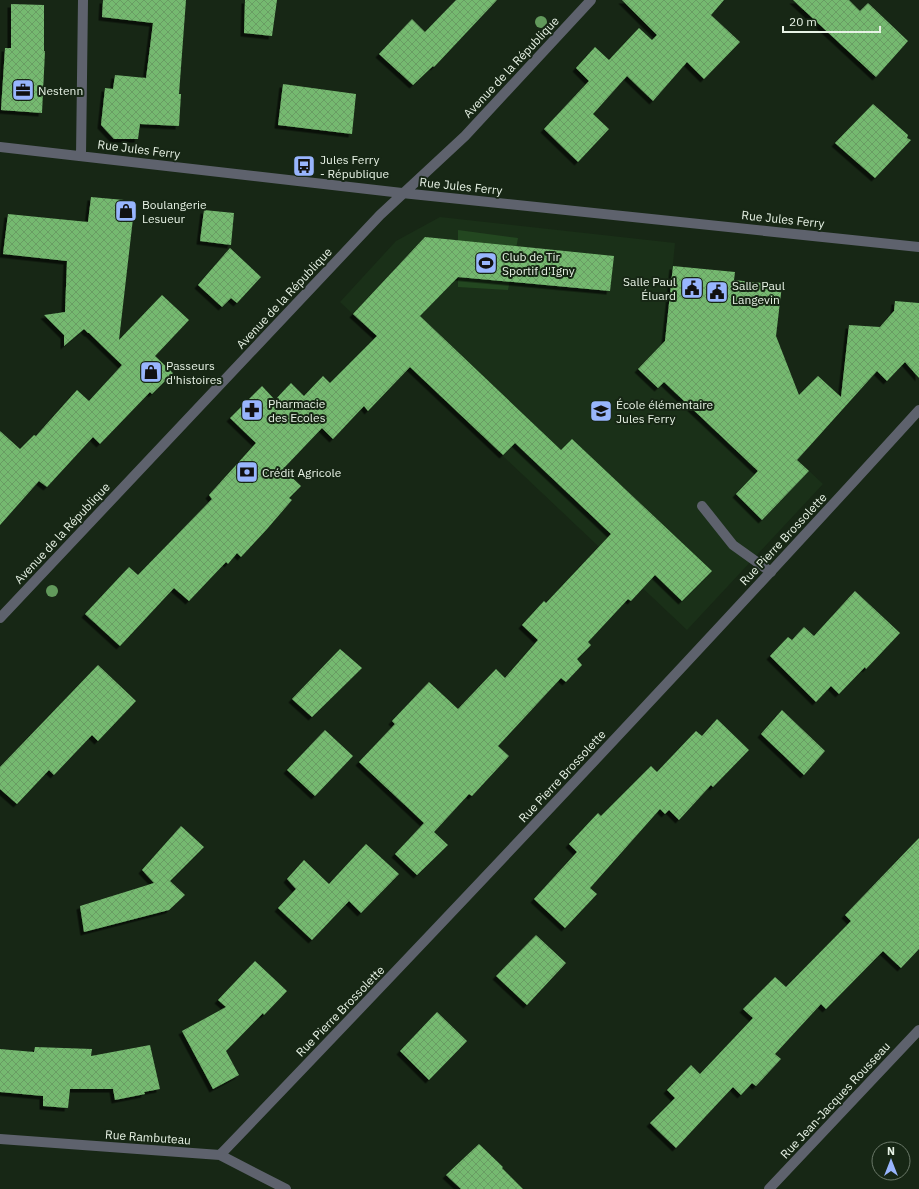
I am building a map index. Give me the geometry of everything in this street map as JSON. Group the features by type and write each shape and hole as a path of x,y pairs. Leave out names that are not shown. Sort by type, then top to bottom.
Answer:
{"street":[{"path":"81,156 83,0"},
{"name":"Avenue de la République","path":"0,618 372,223 402,193 466,136 591,0"},
{"name":"Rue Jules Ferry","path":"0,147 402,193 919,247"},
{"name":"Rue Pierre Brossolette","path":"220,1155 435,931 771,572 919,410"},
{"path":"702,506 733,545 771,572"},
{"name":"Rue Jean-Jacques Rousseau","path":"769,1189 919,1030"},
{"name":"Rue Rambuteau","path":"0,1139 220,1155 286,1189"}],"shaded area":[{"name":"École élémentaire Jules Ferry","path":"440,217 675,243 666,336 823,484 687,630 340,302 396,241"},
{"name":"Club de Tir Sportif d'Igny","path":"458,230 518,238 508,290 458,287"}],"building":[{"path":"103,0 186,0 179,94 181,94 179,126 140,124 138,139 114,139 101,125 105,88 113,89 115,75 146,78 153,23 102,17"},
{"path":"245,0 277,0 272,36 244,33"},
{"path":"456,0 497,0 434,67 433,66 413,85 379,54 412,19 425,32"},
{"path":"622,0 724,0 711,15 740,42 704,79 687,62 653,101 627,76 593,114 609,129 578,162 544,129 589,81 576,68 595,47 609,60 639,28 652,40 657,35"},
{"path":"793,0 849,0 860,11 868,3 908,41 876,77"},
{"name":"Nestenn","path":"11,4 44,5 45,51 42,113 1,110 5,48 11,48"},
{"path":"283,84 356,94 352,134 278,125"},
{"path":"873,104 908,135 907,138 911,140 875,178 835,143"},
{"path":"91,197 135,201 119,340 162,295 189,320 155,356 173,373 152,394 150,392 100,444 93,437 47,487 39,481 0,525 0,431 20,449 34,435 36,436 77,390 89,401 122,365 84,329 64,346 64,335 44,315 65,312 67,261 3,254 8,214 88,222"},
{"path":"204,210 234,213 231,245 200,241"},
{"path":"425,237 614,256 610,291 458,277 420,316 561,450 572,439 712,571 682,601 655,575 631,601 628,599 588,642 591,645 577,659 582,665 566,682 561,678 498,746 509,756 472,796 469,794 434,832 448,845 417,875 395,854 424,823 359,762 395,724 392,721 429,682 458,709 496,669 505,678 538,640 522,625 544,601 546,603 611,534 515,443 503,455 410,367 368,411 364,406 333,439 322,428 283,469 301,486 289,498 292,500 241,557 237,553 228,564 226,562 189,601 174,588 120,646 85,614 129,567 138,575 212,499 209,495 256,443 230,418 262,386 275,400 291,383 304,396 323,376 330,383 377,336 353,314"},
{"path":"230,248 261,277 237,303 231,298 222,307 198,285"},
{"path":"673,266 735,272 734,280 782,285 776,336 799,395 818,376 841,397 849,325 880,327 894,311 895,301 919,303 919,378 905,362 887,381 877,371 797,460 809,471 762,520 736,494 758,471 664,382 658,388 638,369 665,341"},
{"path":"855,591 900,633 866,669 865,667 839,694 831,686 816,702 770,656 788,637 792,640 804,627 814,636"},
{"path":"340,649 362,668 312,717 292,699"},
{"path":"98,665 136,701 98,741 92,735 54,775 49,770 17,804 0,789 0,767"},
{"path":"782,710 825,751 804,775 761,734"},
{"path":"717,719 749,750 713,787 711,785 679,820 669,810 665,814 660,809 590,888 597,894 565,928 534,899 577,852 569,844 598,813 601,816 651,766 657,772 696,731 702,736"},
{"path":"325,730 353,756 315,796 287,770"},
{"path":"181,826 204,847 170,881 185,895 169,910 84,932 80,906 154,883 142,870"},
{"path":"919,838 919,949 901,968 883,951 826,1009 821,1004 775,1054 781,1059 756,1086 752,1083 741,1095 733,1087 676,1148 650,1123 675,1098 667,1090 691,1065 700,1074 753,1018 743,1009 775,977 786,987 851,921 845,915"},
{"path":"366,844 399,874 361,913 349,901 312,940 278,908 296,889 287,879 304,860 329,884"},
{"path":"536,935 566,963 527,1005 496,976"},
{"path":"255,961 287,991 226,1051 239,1075 213,1089 182,1031 226,1007 218,1000"},
{"path":"437,1012 467,1041 429,1080 400,1051"},
{"path":"150,1045 160,1089 144,1092 145,1094 115,1100 113,1089 70,1089 68,1108 43,1106 43,1096 0,1092 0,1049 34,1052 35,1047 92,1049 91,1056"},
{"path":"479,1144 523,1189 461,1189 446,1175"}],"place":[{"name":"Nestenn","path":"23,90"},
{"name":"Jules Ferry - République","path":"304,166"},
{"name":"Boulangerie Lesueur","path":"126,211"},
{"name":"Club de Tir Sportif d'Igny","path":"486,263"},
{"name":"Salle Paul Éluard","path":"692,288"},
{"name":"Salle Paul Langevin","path":"717,292"},
{"name":"Passeurs d'histoires","path":"151,372"},
{"name":"Pharmacie des Ecoles","path":"252,410"},
{"name":"École élémentaire Jules Ferry","path":"601,411"},
{"name":"Crédit Agricole","path":"247,472"}]}
